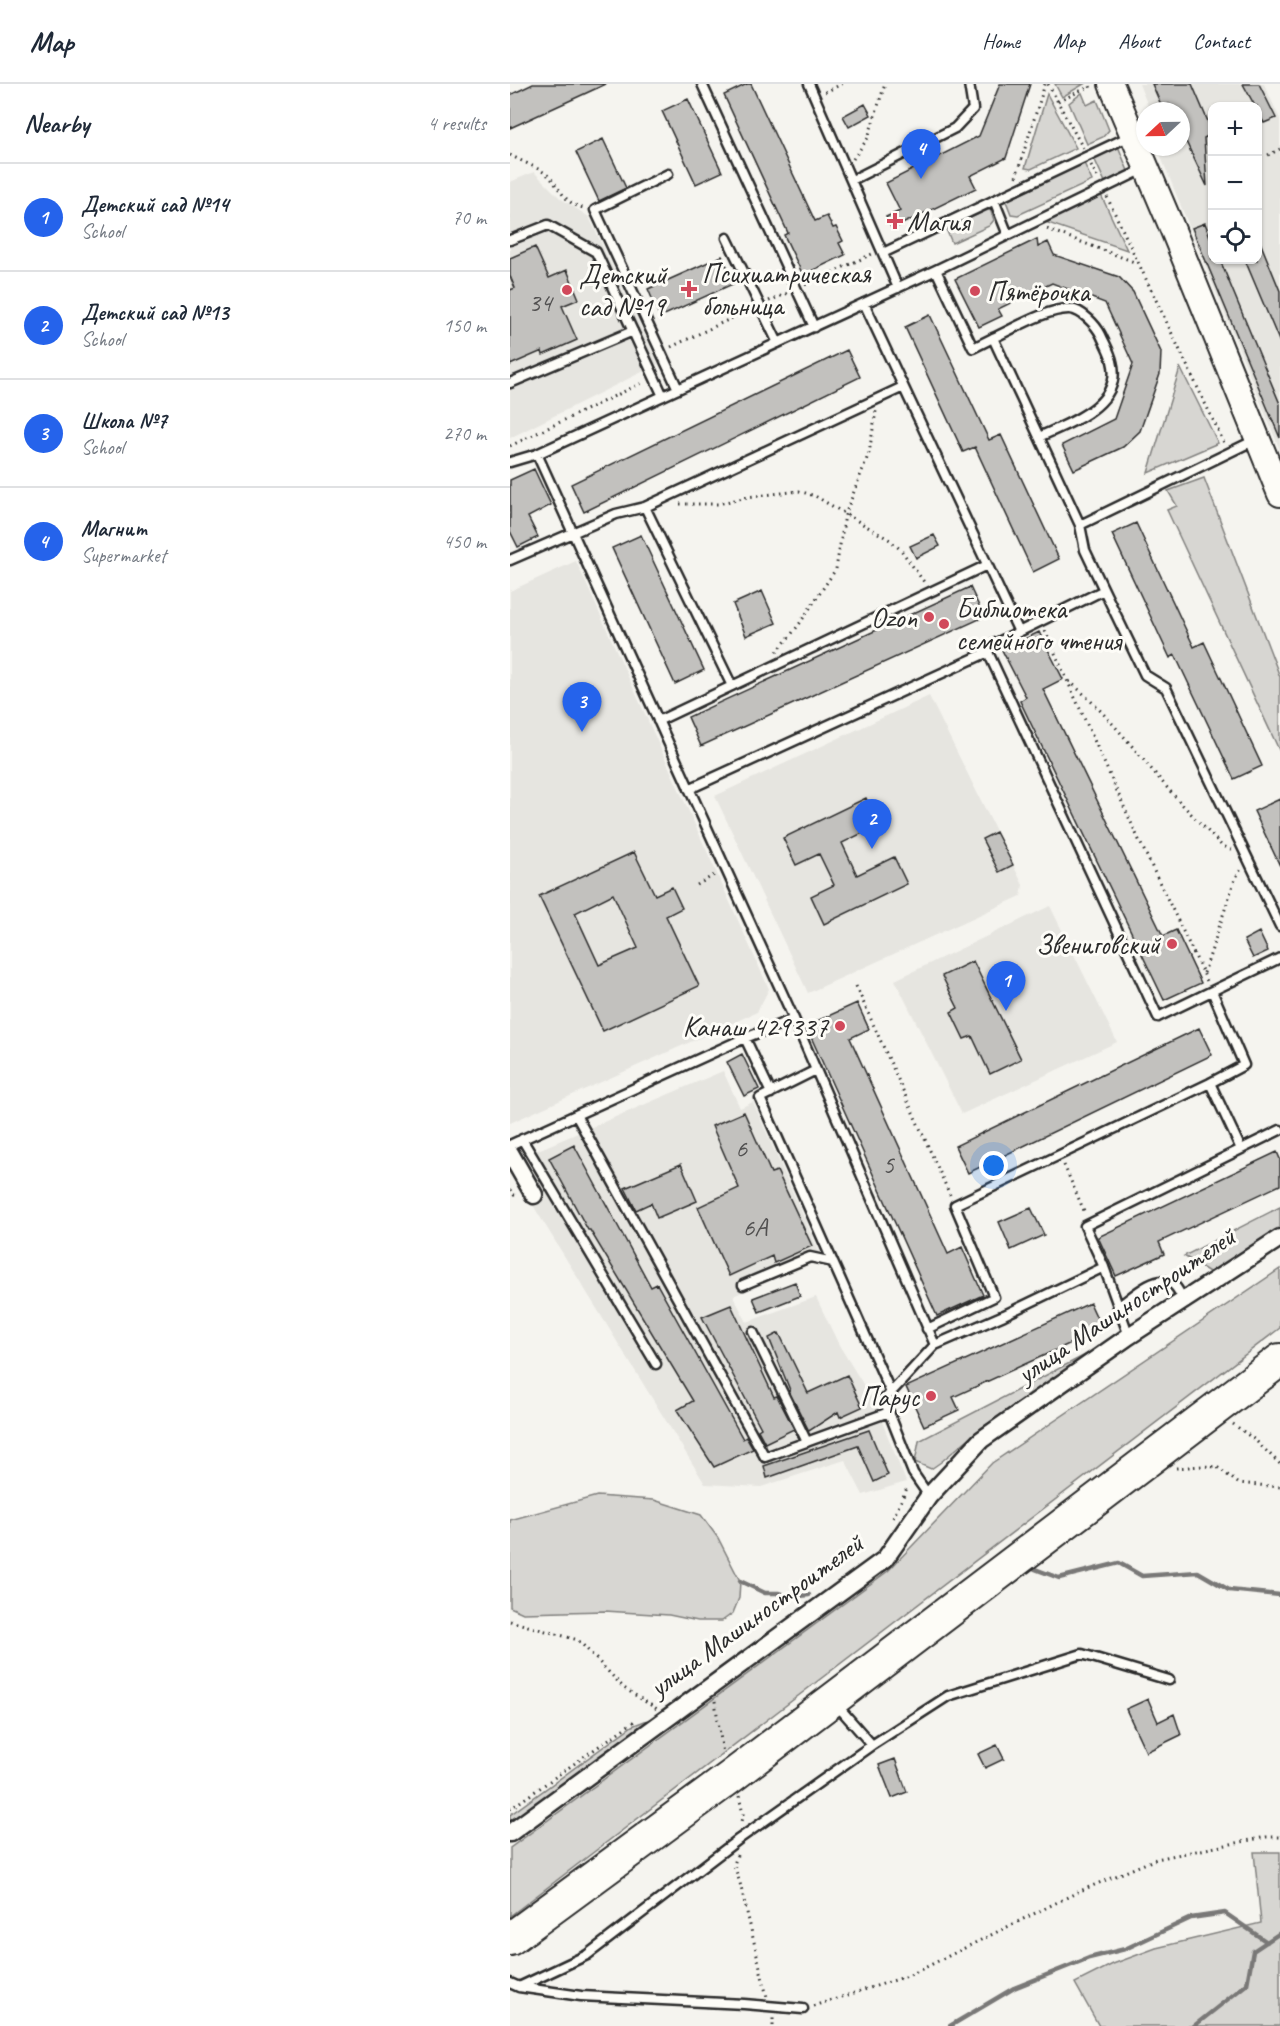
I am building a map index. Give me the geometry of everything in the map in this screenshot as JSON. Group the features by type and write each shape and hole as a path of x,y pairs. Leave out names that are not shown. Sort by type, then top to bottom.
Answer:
{"highway":[{"path":"510,1939 732,1776 1280,1360"}],"main road":[{"path":"1102,89 1133,135 1280,494"}],"street":[{"path":"510,1153 534,1196"},
{"name":"улица Машиностроителей","path":"510,1833 885,1559 929,1496 981,1440 1129,1336 1280,1238"}],"lane":[{"path":"702,84 814,327"},
{"path":"809,84 898,288"},
{"path":"852,180 955,128 973,109 969,84"},
{"path":"883,251 1133,135"},
{"path":"510,462 537,454 814,327 1147,168"},
{"path":"668,174 595,210 678,389"},
{"path":"994,200 1008,235"},
{"path":"510,240 548,225 596,252 663,396"},
{"path":"727,238 778,343"},
{"path":"936,270 973,348 1048,313 1072,309 1088,318 1099,331 1112,361 1114,379 1107,394 1098,406 1084,415 1039,437"},
{"path":"864,303 1019,632"},
{"path":"510,383 633,331"},
{"path":"993,338 1080,525 1085,550 1145,675 1166,688 1280,926"},
{"path":"510,560 616,514 645,507 903,387"},
{"path":"1080,525 1258,438"},
{"path":"537,454 794,1019 935,1345"},
{"path":"645,507 732,686"},
{"path":"658,721 987,565"},
{"path":"1104,590 986,648 1158,1017 1280,958"},
{"path":"688,789 988,652"},
{"path":"927,1329 994,1297 955,1205 1244,1065 1212,991"},
{"path":"510,1145 746,1038 794,1019"},
{"path":"746,1038 771,1093"},
{"path":"816,1071 760,1098 891,1393"},
{"path":"1210,1083 1241,1149"},
{"path":"576,1115 765,1457 889,1412"},
{"path":"1129,1336 1104,1267 1085,1226 1280,1130"},
{"path":"522,1139 656,1364"},
{"path":"743,1285 810,1257 833,1262"},
{"path":"929,1496 913,1473 884,1400 935,1345 1104,1267"},
{"path":"1118,1307 1159,1281 1169,1281 1184,1300"},
{"path":"753,1332 807,1442"},
{"path":"519,1987 587,1955 739,1839 872,1745 948,1695 1082,1654 1169,1680"},
{"path":"832,1700 872,1745"},
{"path":"510,1983 519,1987 581,1996 732,2003 803,2009"}],"path":[{"path":"814,96 842,84"},
{"path":"847,169 868,138 885,84"},
{"path":"1046,84 1087,156 1228,453"},
{"path":"1012,191 1046,84"},
{"path":"1058,102 1090,86 1102,89"},
{"path":"1268,155 1280,149"},
{"path":"510,154 547,175 560,193 578,207 595,210"},
{"path":"1031,223 1138,263"},
{"path":"662,351 883,251"},
{"path":"510,446 654,377"},
{"path":"761,672 798,626 836,569 845,515 869,453 878,399"},
{"path":"645,507 693,502 718,504 747,497 799,491 815,496 890,540 901,550 930,592"},
{"path":"1040,621 1139,840 1212,991"},
{"path":"1067,680 1087,696 1145,759 1170,791 1221,845 1248,858 1234,879 1203,974"},
{"path":"697,885 720,872"},
{"path":"856,986 955,1205"},
{"path":"1059,1155 1090,1223"},
{"path":"1215,1410 1255,1440 1280,1464"},
{"path":"1142,1465 1174,1468 1217,1467 1238,1483 1280,1486"},
{"path":"510,1621 578,1640 624,1688 659,1710"},
{"path":"712,1685 725,1765 732,1776 742,1803 743,1814 734,1864 770,2007 772,2026"},
{"path":"803,2009 908,1976 1080,1891 1156,1859 1266,1837 1280,1837"}],"shaded area":[{"path":"1055,84 1084,84 1062,97"},
{"path":"1139,84 1264,84 1280,119 1280,450 1161,156 1190,156 1190,102 1146,102"},
{"path":"1082,93 1087,105 1097,100 1109,130 1103,137 1087,144 1069,103"},
{"path":"1047,94 1076,148 1031,169 1025,168"},
{"path":"1118,146 1128,171 1105,182 1094,158"},
{"path":"1084,163 1092,181 1018,215 1011,214 1006,201"},
{"name":"Детский сад №19","path":"534,172 560,198 589,217 658,364 510,438 510,182"},
{"path":"1101,195 1127,250 1045,222"},
{"path":"990,209 994,220 989,226 952,243 946,229"},
{"path":"1180,368 1218,443 1148,473"},
{"path":"1204,478 1280,677 1280,752 1167,510 1177,506 1168,491"},
{"path":"576,561 769,989 757,1012 510,1123 510,591"},
{"path":"929,696 1023,885 1021,896 808,993 715,796"},
{"path":"1050,906 1117,1042 962,1114 895,980"},
{"path":"723,1071 740,1108 753,1102 822,1258 733,1296 747,1322 816,1297 839,1345 874,1402 906,1482 863,1495 845,1460 761,1487 705,1484 510,1168 510,1162"},
{"path":"1280,1207 1280,1230 1214,1275 1184,1256"},
{"path":"1280,1269 1280,1328 510,1916 510,1848 888,1571 992,1463"},
{"path":"1087,1354 1087,1360 1021,1405 982,1427 931,1469 915,1462 919,1441"},
{"path":"597,1496 654,1500 701,1515 718,1538 740,1581 739,1598 733,1613 722,1621 698,1621 669,1615 605,1611 523,1613 510,1607 510,1520"},
{"path":"663,1714 510,1827 510,1815 632,1726"},
{"path":"1254,1852 1280,1852 1280,2026 1099,2026 1075,1983 1113,1964 1156,1948 1261,1923"}],"building":[{"path":"533,84 606,84 510,128 510,95"},
{"path":"751,84 815,221 827,216 843,241 839,243 845,255 803,275 784,235 788,233 724,95"},
{"path":"1000,84 1030,84 1006,158 970,176 976,188 892,229 886,217 900,211 886,183 979,136"},
{"path":"1152,84 1192,84 1208,122 1208,136 1204,138 1207,186 1190,150 1190,102 1160,102"},
{"path":"1243,84 1259,84 1276,118 1264,123 1262,102 1253,102"},
{"path":"688,99 722,172 696,184 662,111"},
{"path":"865,104 871,115 849,127 843,116"},
{"path":"603,139 626,188 599,201 576,152"},
{"path":"1205,223 1208,231 1208,264 1222,264 1280,404 1280,438 1192,228"},
{"path":"1037,239 1038,247 1048,242 1054,255 1119,277 1133,292 1161,352 1160,374 1140,431 1123,447 1074,470 1062,445 1114,419 1133,364 1105,303 1052,283 998,309 1002,316 979,327 955,279"},
{"path":"535,247 549,278 567,270 579,299 562,306 577,340 543,355 542,351 510,365 510,290 515,288 510,276 510,258"},
{"path":"1262,247 1280,291 1280,343 1247,264 1262,264"},
{"path":"722,256 735,283 660,317 648,289"},
{"path":"930,315 989,440 1001,435 1059,559 1033,572 975,447 963,452 905,327"},
{"path":"847,350 860,377 584,512 571,484"},
{"path":"534,469 551,505 528,517 538,537 518,547 510,531 510,480"},
{"path":"1136,523 1194,647 1204,642 1262,766 1234,779 1175,655 1170,658 1112,534"},
{"path":"641,535 704,670 675,684 612,548"},
{"path":"934,535 940,546 916,558 910,546"},
{"path":"970,587 984,617 701,746 688,717"},
{"path":"762,591 776,623 746,636 733,604"},
{"path":"1039,632 1063,679 1043,689 1163,936 1176,930 1201,983 1164,1000 1020,701 1026,697 1002,650"},
{"path":"866,798 879,825 842,843 857,875 894,857 907,884 824,924 811,896 834,885 819,854 796,865 783,838"},
{"path":"1280,799 1280,866 1254,811"},
{"path":"996,832 1013,865 999,872 982,839"},
{"path":"634,852 655,895 672,887 682,908 666,916 699,986 603,1031 539,896","holes":["613,894 638,948 599,965 575,913"]},
{"path":"1259,932 1268,951 1253,958 1244,940"},
{"path":"973,961 1021,1059 990,1074 972,1036 964,1039 951,1012 958,1008 942,976"},
{"path":"857,1003 869,1029 850,1038 948,1254 962,1247 983,1295 937,1316 806,1026"},
{"path":"1199,1028 1212,1055 968,1173 955,1146"},
{"path":"742,1054 759,1089 744,1096 727,1062"},
{"path":"744,1112 771,1173 777,1171 812,1246 774,1263 772,1256 729,1276 698,1207 739,1188 712,1126"},
{"path":"574,1145 651,1287 657,1284 743,1439 746,1437 753,1449 714,1467 677,1410 693,1401 588,1230 549,1158"},
{"path":"1277,1152 1280,1159 1280,1185 1159,1242 1164,1254 1116,1276 1098,1237"},
{"path":"681,1164 697,1201 657,1218 651,1203 636,1210 625,1188"},
{"path":"1031,1208 1044,1235 1011,1250 999,1222"},
{"path":"795,1282 800,1296 759,1312 753,1298"},
{"path":"1090,1303 1102,1329 953,1397 959,1410 924,1426 906,1387"},
{"path":"731,1305 774,1397 777,1396 794,1429 765,1443 758,1430 761,1428 702,1317"},
{"path":"779,1333 808,1393 847,1375 862,1407 840,1417 838,1412 809,1431 789,1391 769,1338"},
{"path":"869,1430 888,1475 874,1482 858,1446 767,1478 764,1466"},
{"path":"1148,1699 1158,1722 1174,1714 1181,1735 1146,1752 1126,1709"},
{"path":"997,1745 1004,1759 985,1768 978,1754"},
{"path":"895,1759 907,1792 892,1798 879,1765"}],"waterway":[{"path":"1035,1569 1059,1578 1119,1563 1142,1576 1198,1572 1229,1590 1280,1595"},
{"path":"740,1581 765,1593 779,1593 790,1597 809,1595"},
{"path":"950,2026 1014,1988 1089,1958 1125,1949 1191,1918 1225,1913 1267,1942"},
{"path":"1194,2026 1247,1984 1253,1951 1280,1933"}],"place":[{"name":"Магнит","path":"921,179"},
{"name":"Магия","path":"895,221"},
{"name":"Психиатрическая больница","path":"689,289"},
{"name":"Детский сад №19","path":"567,290"},
{"name":"Пятёрочка","path":"975,291"},
{"name":"Ozon","path":"929,617"},
{"name":"Библиотека семейного чтения","path":"944,624"},
{"name":"Школа №7","path":"582,732"},
{"name":"Детский сад №13","path":"872,849"},
{"name":"Звениговский","path":"1172,944"},
{"name":"Детский сад №14","path":"1006,1011"},
{"name":"Канаш 429337","path":"840,1026"},
{"name":"Парус","path":"931,1396"}]}
